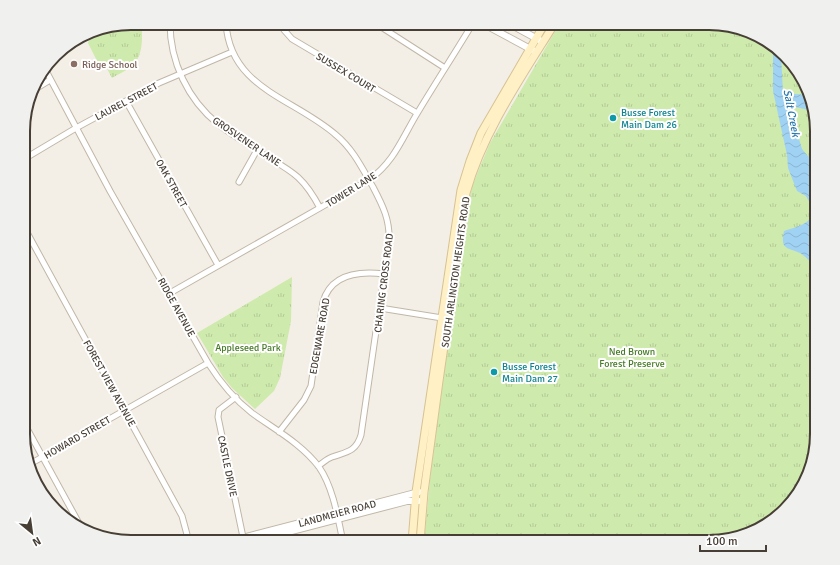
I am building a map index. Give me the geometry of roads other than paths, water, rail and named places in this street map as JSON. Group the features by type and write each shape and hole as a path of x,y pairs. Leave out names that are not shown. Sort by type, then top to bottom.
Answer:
{"main road":[{"name":"SOUTH ARLINGTON HEIGHTS ROAD","path":"413,535 416,492 458,206 466,173 481,133 540,30"},
{"name":"SOUTH ARLINGTON HEIGHTS ROAD","path":"421,535 424,492 466,193 474,168 489,135 551,30"}],"street":[{"name":"GROSVENER LANE","path":"170,30 170,39 180,74 192,97 218,124 296,174 310,191 320,208"},
{"name":"CHARING CROSS ROAD","path":"227,30 232,52 243,72 254,82 322,123 338,136 353,153 384,208 390,230 380,308 359,442 351,451 327,459 318,466"},
{"name":"SUSSEX COURT","path":"284,30 292,40 417,113"},
{"path":"386,30 445,68"},
{"name":"TOWER LANE","path":"170,293 369,180 383,169 394,156 417,113 469,30"},
{"path":"495,30 537,53"},
{"path":"521,30 543,42"},
{"name":"LAUREL STREET","path":"30,155 126,101 180,74 232,52"},
{"name":"RIDGE AVENUE","path":"47,74 208,363 222,384 251,412 279,432 318,466 327,482 341,535"},
{"path":"41,85 50,80"},
{"name":"OAK STREET","path":"126,101 218,265"},
{"path":"239,182 257,150"},
{"name":"FOREST VIEW AVENUE","path":"30,238 182,516 187,535"},
{"name":"EDGEWARE ROAD","path":"279,432 304,400 311,386 323,302 328,291 336,283 355,274 366,272 384,274"},
{"path":"380,308 442,318"},
{"name":"HOWARD STREET","path":"34,462 208,363"},
{"name":"CASTLE DRIVE","path":"236,397 219,410 218,416 243,535"},
{"path":"30,434 75,518"},
{"name":"LANDMEIER ROAD","path":"337,516 416,492 424,492"},
{"name":"LANDMEIER ROAD","path":"263,535 337,516 407,501 424,501"},
{"path":"282,530 283,535"},
{"name":"LANDMEIER ROAD","path":"269,535 282,530"}],"water":[{"path":"773,54 781,62 783,93 803,95 807,105 808,110 791,106 788,107 790,117 788,121 789,129 799,139 802,149 810,159 810,203 806,196 797,191 788,168 787,155 773,91"},
{"path":"810,219 810,262 805,256 786,247 783,242 784,231 799,226"}],"place":[{"name":"Ridge School","path":"74,64"},
{"name":"Busse Forest Main Dam 26","path":"613,118"},
{"name":"Busse Forest Main Dam 27","path":"494,372"}],"water label":[{"name":"Salt Creek","path":"792,113"}],"park label":[{"name":"Appleseed Park","path":"248,347"},
{"name":"Ned Brown Forest Preserve","path":"632,356"}]}
